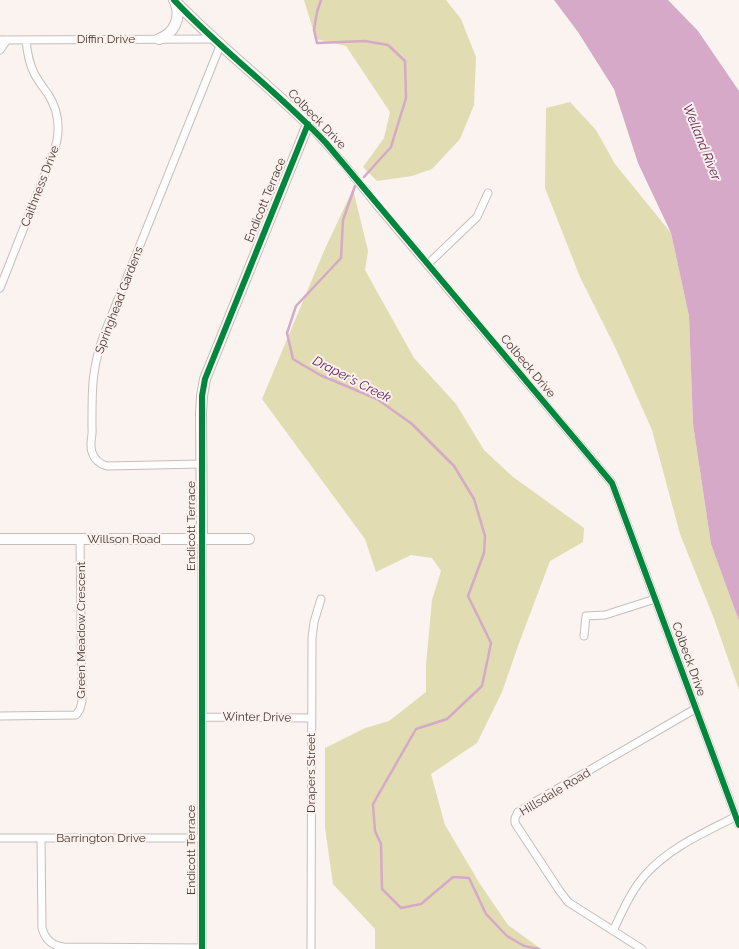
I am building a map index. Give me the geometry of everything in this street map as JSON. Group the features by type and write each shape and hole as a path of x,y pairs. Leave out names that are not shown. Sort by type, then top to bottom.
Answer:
{"street":[{"path":"159,39 163,38 170,32 176,21 177,8 174,0"},
{"name":"Colbeck Drive","path":"174,0 216,42 308,124 344,164 375,203 612,483 739,825"},
{"name":"Diffin Drive","path":"4,40 159,39 216,42"},
{"path":"0,50 4,40"},
{"name":"Caithness Drive","path":"0,288 53,154 58,136 58,117 52,100 34,73 27,51 26,40"},
{"name":"Springhead Gardens","path":"202,464 107,466 101,464 94,457 91,448 92,389 93,371 103,337 216,42"},
{"name":"Endicott Terrace","path":"202,948 202,396 205,379 308,124"},
{"path":"428,264 477,216 488,193"},
{"name":"Willson Road","path":"0,539 249,539"},
{"name":"Green Meadow Crescent","path":"0,716 76,715 80,709 82,694 80,539"},
{"name":"Drapers Street","path":"311,949 312,638 314,622 321,598"},
{"path":"584,636 586,616 605,615 655,599"},
{"name":"Hillsdale Road","path":"642,949 568,902 524,840 515,823 515,818 518,812 695,708"},
{"name":"Winter Drive","path":"202,717 311,718"},
{"path":"613,930 628,900 644,876 659,861 684,844 735,817"},
{"name":"Barrington Drive","path":"0,838 202,838"},
{"path":"41,838 42,923 43,933 51,943 64,947 202,948"}],"shaded area":[{"path":"304,0 446,0 461,19 476,57 474,105 460,139 432,169 412,176 377,181 363,167 384,138 390,112 346,46 316,39"},
{"path":"570,102 596,130 615,164 671,233 689,316 693,424 711,544 739,621 739,690 713,616 680,534 652,430 616,349 580,277 545,188 546,108"},
{"path":"353,189 368,251 365,270 414,358 456,404 484,450 513,477 584,528 583,542 550,561 502,692 477,743 431,774 445,825 480,884 508,925 541,949 375,949 375,929 333,884 325,828 325,748 365,728 389,721 426,692 426,665 432,600 441,571 432,558 411,555 376,572 365,539 262,399 324,251"}],"water":[{"name":"Welland River","path":"554,0 668,0 698,31 739,91 739,621 711,544 693,424 689,316 671,233 638,163 614,89 578,32"}],"waterway":[{"name":"Draper's Creek","path":"321,0 314,30 317,43 365,41 388,45 405,61 406,98 391,147 364,177"},
{"name":"Draper's Creek","path":"355,186 343,220 341,258 296,306 287,333 293,359 320,375 377,399 412,424 454,466 474,499 485,536 484,553 468,596 491,643 482,686 447,719 416,729 373,804 375,831 381,844 382,889 401,908 421,904 453,877 469,878 486,914 507,936 524,946 539,949"}],"cycle path":[{"path":"174,0 211,37 289,106 326,143 612,483 739,825"},
{"path":"202,949 202,396 205,379 308,124"}]}
